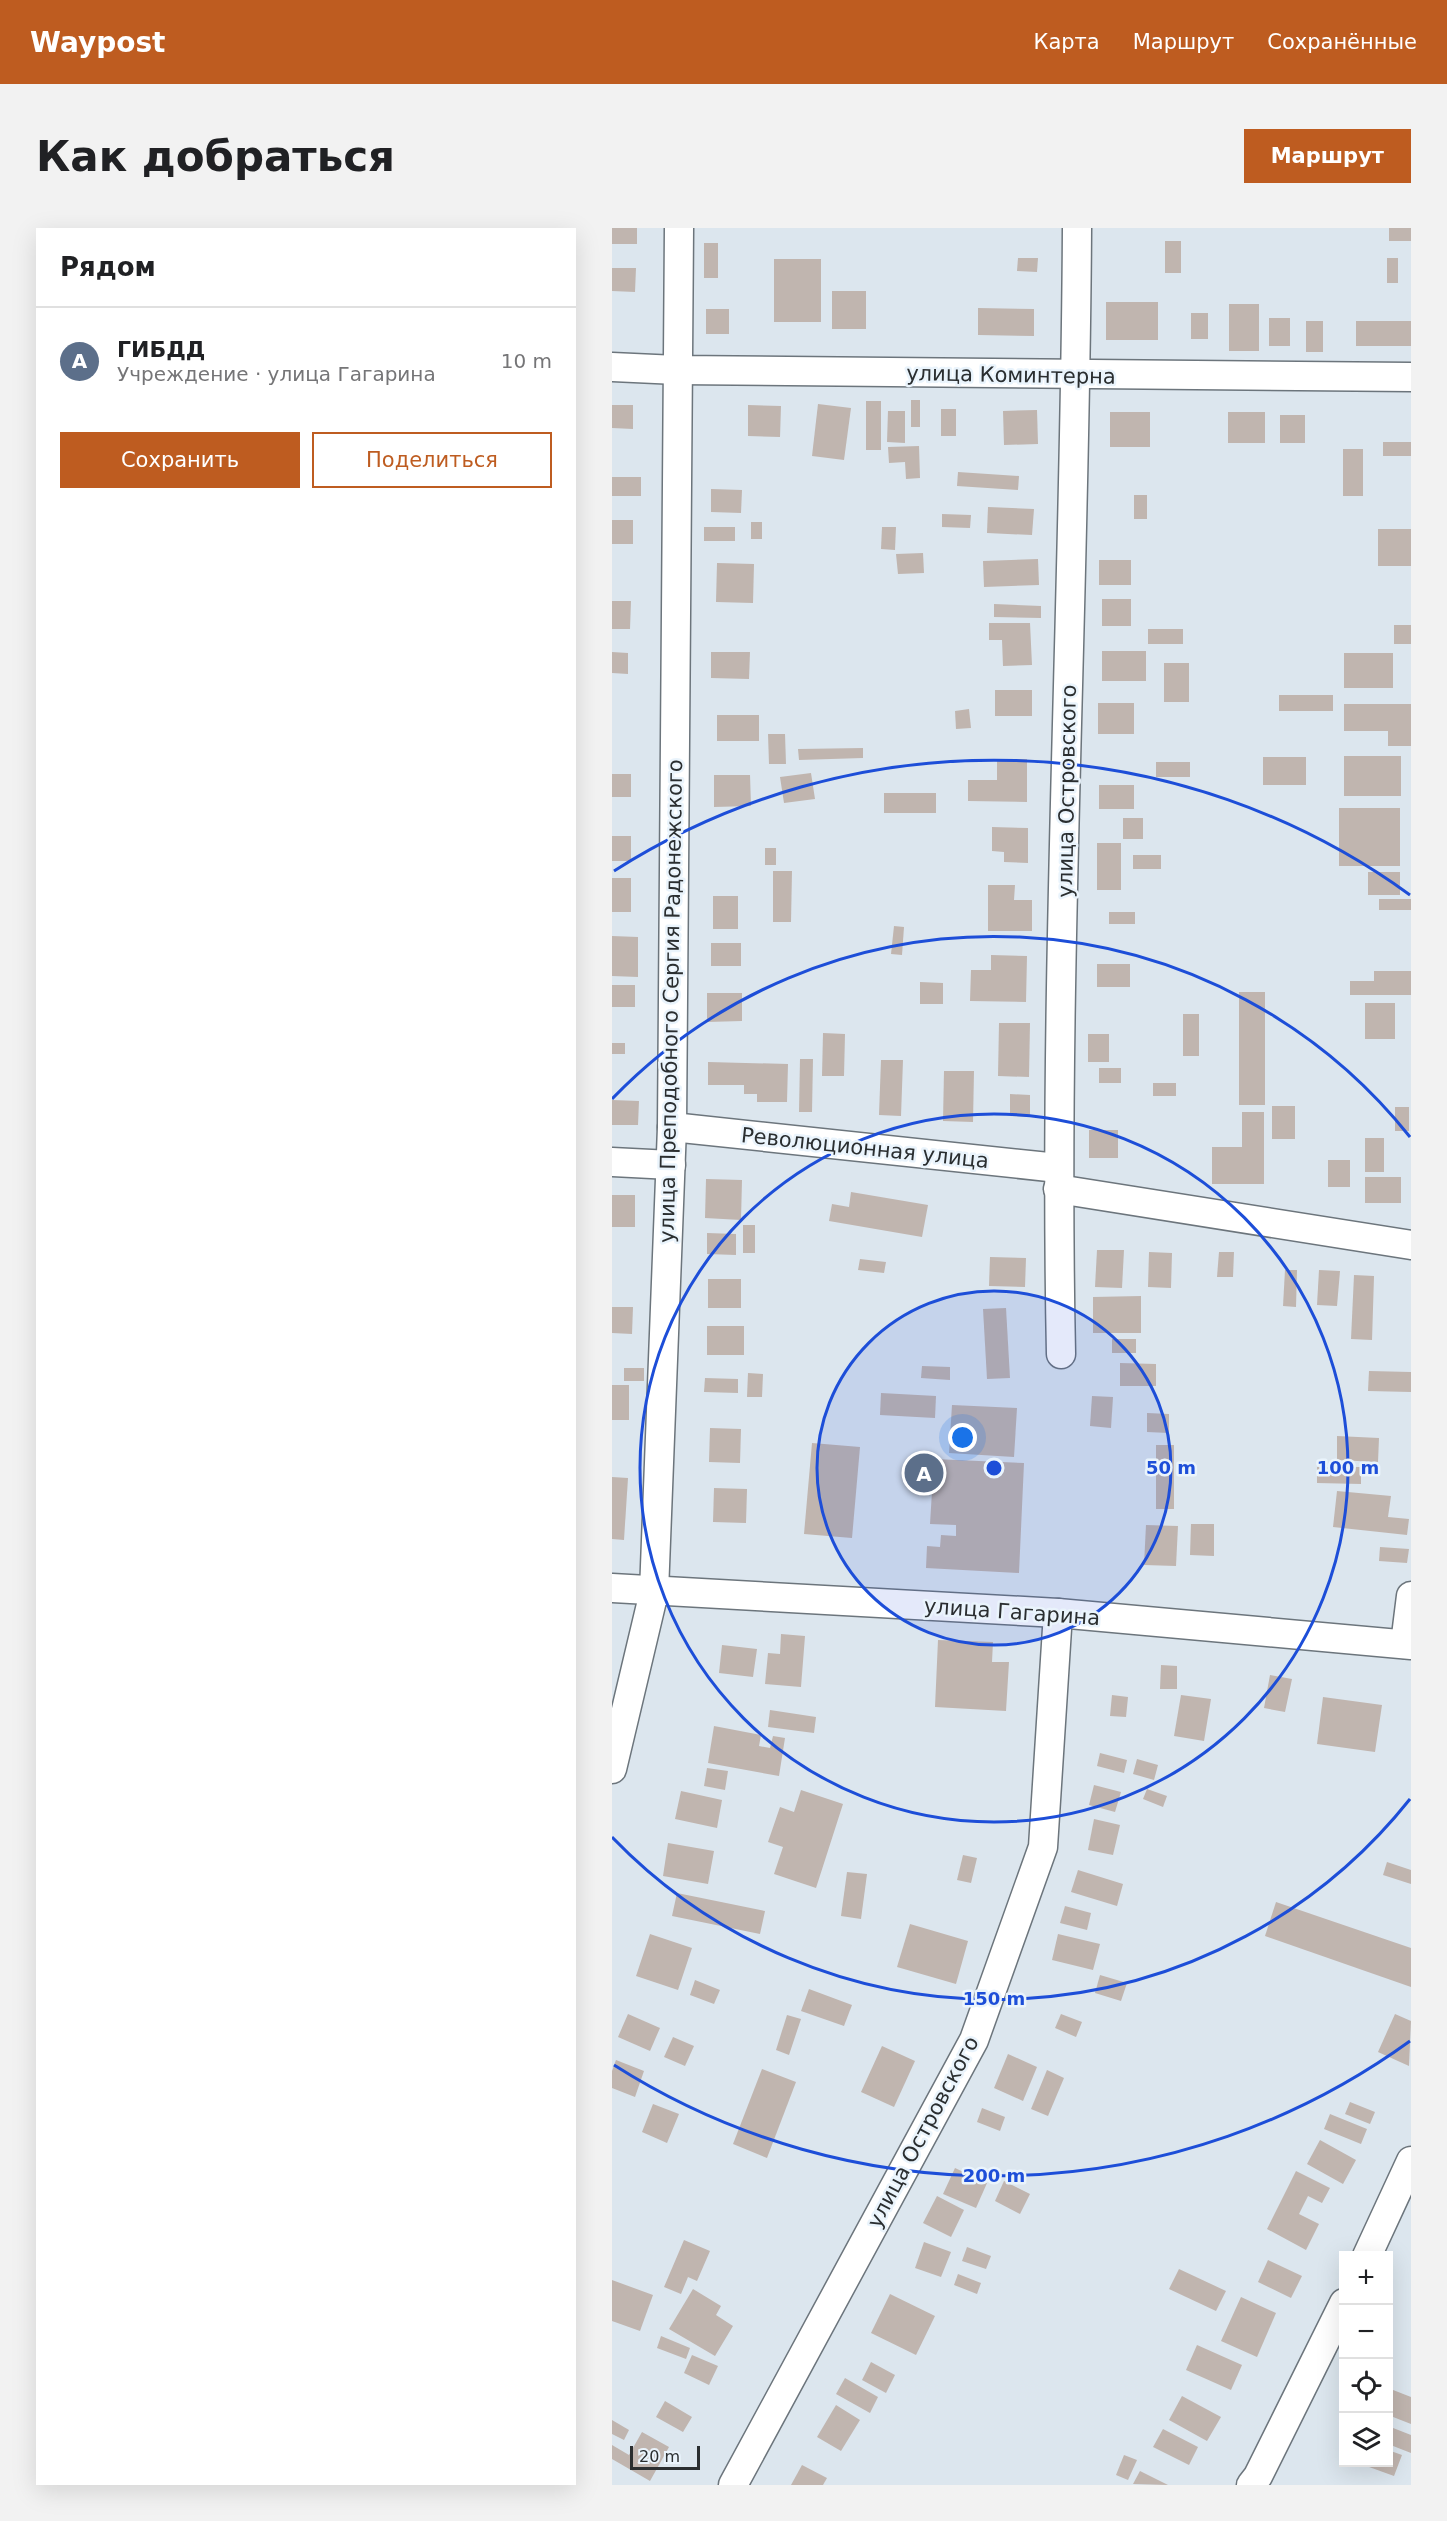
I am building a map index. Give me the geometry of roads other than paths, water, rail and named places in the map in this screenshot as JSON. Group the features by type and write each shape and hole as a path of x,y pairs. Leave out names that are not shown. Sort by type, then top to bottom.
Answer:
{"street":[{"name":"улица Преподобного Сергия Радонежского","path":"612,1769 654,1592 672,1127 679,228"},
{"name":"улица Островского","path":"1061,1354 1058,1179 1076,376 1077,228"},
{"name":"улица Коминтерна","path":"612,366 677,370 1076,376 1411,377"},
{"name":"Революционная улица","path":"672,1127 1058,1179 1411,1245"},
{"path":"612,1162 671,1165"},
{"name":"улица Гагарина","path":"612,1588 1058,1613 1408,1644"},
{"path":"1408,1644 1411,1596"},
{"name":"улица Островского","path":"733,2485 974,2040 1043,1847 1058,1613"},
{"path":"1369,2251 1411,2161"},
{"path":"1251,2485 1258,2476 1343,2305"}],"place":[{"name":"ГИБДД","path":"924,1473"}]}
